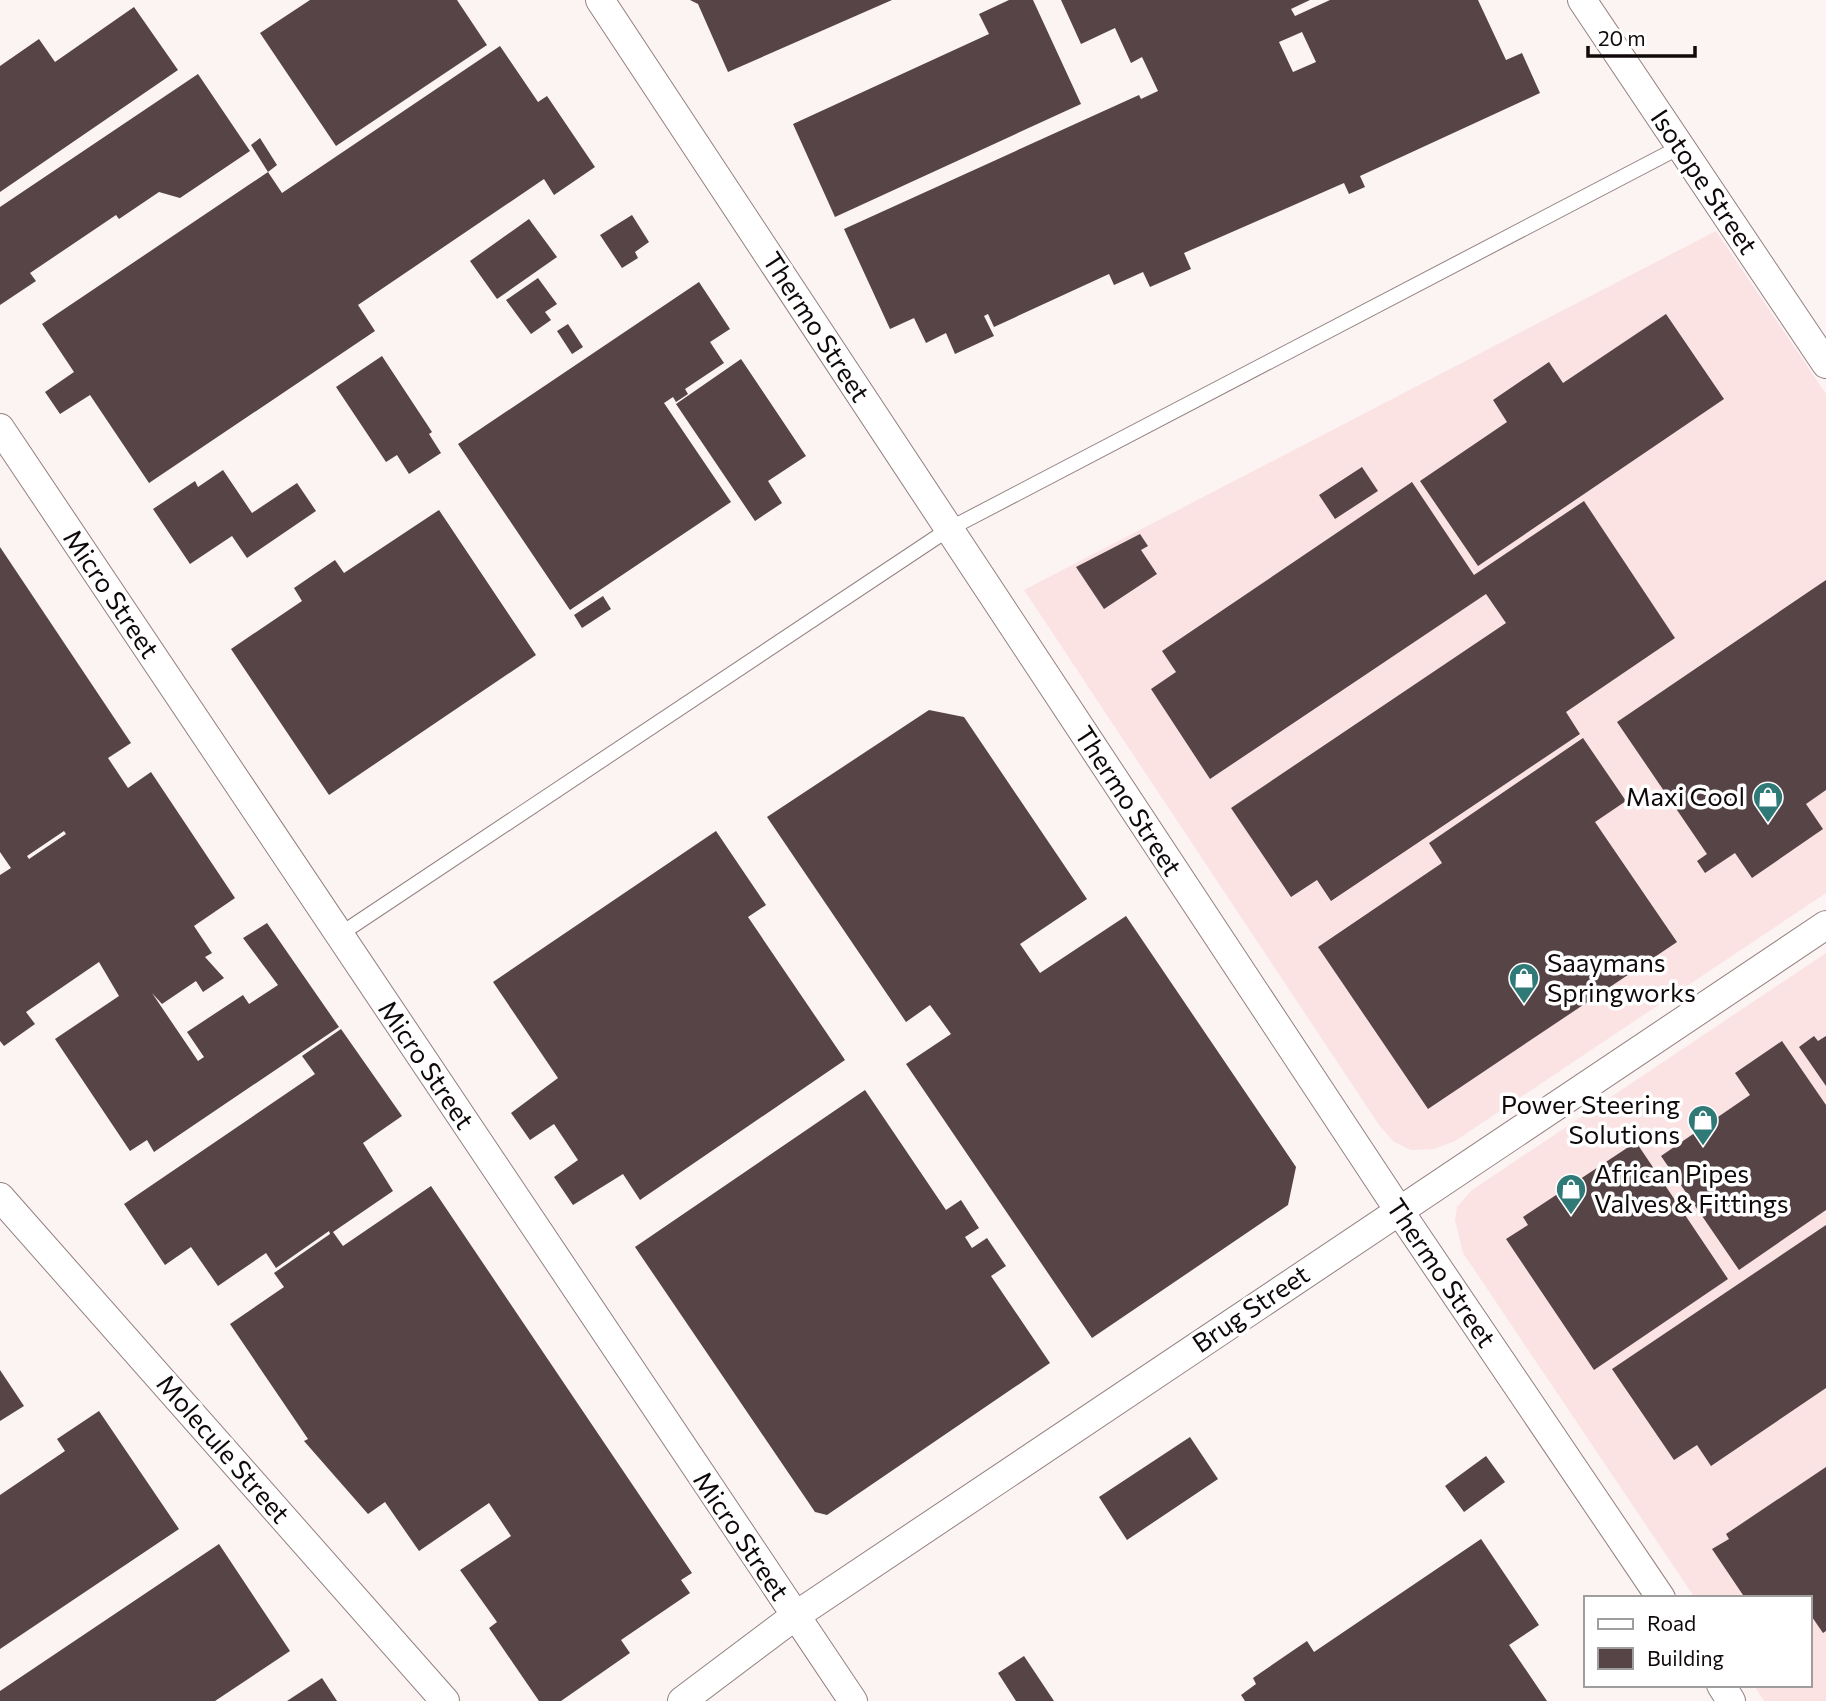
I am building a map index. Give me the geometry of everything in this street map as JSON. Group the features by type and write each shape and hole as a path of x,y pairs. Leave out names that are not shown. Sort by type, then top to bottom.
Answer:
{"street":[{"name":"Thermo Street","path":"600,0 1398,1209 1660,1596"},
{"name":"Isotope Street","path":"1582,0 1826,364"},
{"name":"Micro Street","path":"0,428 853,1701"},
{"name":"Brug Street","path":"682,1701 795,1616 1398,1209 1826,925"},
{"name":"Molecule Street","path":"0,1197 446,1701"}],"lane":[{"path":"339,934 949,529 1680,147"}],"shaded area":[{"path":"1716,231 1826,394 1826,893 1455,1141 1434,1149 1411,1150 1394,1142 1379,1125 1024,590"},
{"path":"1826,953 1826,1701 1764,1701 1755,1687 1812,1687 1812,1596 1694,1596 1463,1253 1455,1220 1457,1207 1472,1190"}],"building":[{"path":"310,0 457,0 487,45 336,146 260,33"},
{"path":"690,0 892,0 728,72 698,4"},
{"path":"1009,0 1033,0 1081,104 835,217 793,124 989,34 979,14"},
{"path":"1061,0 1310,0 1291,9 1295,16 1330,0 1478,0 1506,60 1522,53 1540,93 1360,176 1365,187 1349,194 1344,183 1184,253 1191,269 1150,287 1143,272 1114,285 1109,274 994,327 988,314 984,316 994,336 955,354 946,333 926,343 914,318 890,329 844,229 1139,95 1141,99 1158,91 1142,57 1131,63 1115,28 1081,44","holes":["1302,32 1316,62 1293,72 1279,42"]},
{"path":"134,7 178,70 0,192 0,66 39,39 55,62"},
{"path":"500,46 538,102 547,96 595,167 554,195 544,179 358,305 375,331 149,483 90,395 60,414 45,392 74,372 42,324 268,172 282,193"},
{"path":"198,74 250,151 180,198 159,192 119,219 116,215 30,273 36,281 0,305 0,207"},
{"path":"260,138 277,165 268,172 251,145"},
{"path":"632,215 649,242 635,252 638,258 622,268 600,235"},
{"path":"529,219 557,257 497,299 470,261"},
{"path":"538,278 557,304 545,312 551,320 531,334 506,300"},
{"path":"699,282 730,329 710,342 724,363 685,389 688,394 676,402 673,397 664,403 731,502 570,610 458,444"},
{"path":"1666,314 1724,399 1478,566 1420,481 1507,422 1493,400 1549,362 1563,383"},
{"path":"568,324 583,347 572,354 557,331"},
{"path":"382,356 432,432 429,434 441,453 409,474 397,455 386,462 336,387"},
{"path":"741,359 806,456 768,481 782,503 755,521 676,404"},
{"path":"1362,467 1378,491 1335,519 1319,495"},
{"path":"223,470 252,513 297,483 316,511 247,558 232,536 190,564 153,509 195,481 198,487"},
{"path":"1412,482 1474,575 1584,501 1675,638 1566,712 1580,734 1331,901 1317,880 1291,897 1231,808 1506,623 1486,594 1210,779 1151,689 1176,672 1162,651"},
{"path":"439,510 536,655 329,795 231,649 302,601 294,588 335,560 344,573"},
{"path":"1140,534 1148,546 1141,550 1157,574 1104,609 1076,567"},
{"path":"0,547 131,743 108,758 128,788 151,772 235,898 194,926 212,953 205,957 224,978 203,992 196,981 162,1004 152,993 198,1061 204,1057 187,1032 243,995 249,1004 278,985 243,938 267,923 339,1027 154,1152 147,1140 130,1151 55,1039 119,996 99,962 26,1012 35,1024 4,1046 0,1041 0,875 11,868 0,852","holes":["64,831 66,834 29,859 27,856"]},
{"path":"1826,580 1826,790 1806,804 1823,829 1752,878 1735,853 1705,873 1697,861 1707,854 1617,722"},
{"path":"603,596 611,609 582,628 574,615"},
{"path":"929,710 964,717 1087,899 1020,944 1040,973 1126,916 1296,1167 1288,1205 1092,1338 906,1064 951,1034 930,1005 906,1022 767,817"},
{"path":"1583,738 1626,801 1595,822 1677,942 1428,1109 1318,947 1442,863 1429,843"},
{"path":"716,831 766,905 748,917 845,1060 640,1200 623,1174 573,1205 554,1177 578,1160 554,1124 530,1140 511,1113 558,1078 493,982"},
{"path":"341,1029 402,1116 363,1143 393,1191 333,1232 343,1246 431,1186 692,1573 681,1580 690,1593 621,1640 630,1653 561,1701 539,1701 489,1628 497,1622 460,1570 511,1536 489,1503 419,1551 385,1502 368,1514 304,1441 308,1439 230,1324 284,1287 274,1273 330,1234 329,1231 276,1268 266,1253 218,1286 191,1247 165,1265 124,1204 315,1074 302,1056"},
{"path":"1814,1036 1818,1041 1826,1036 1826,1086 1799,1047"},
{"path":"1782,1041 1826,1105 1826,1210 1739,1270 1661,1156 1750,1095 1735,1073"},
{"path":"865,1090 946,1210 961,1200 979,1228 965,1237 972,1248 987,1238 1006,1266 991,1276 1050,1363 827,1515 815,1512 635,1247"},
{"path":"1636,1142 1728,1279 1594,1370 1506,1239 1528,1225 1523,1217"},
{"path":"1826,1225 1826,1388 1711,1466 1697,1445 1674,1460 1612,1369"},
{"path":"0,1370 24,1406 0,1421"},
{"path":"99,1411 179,1529 0,1649 0,1495 65,1451 57,1439"},
{"path":"1190,1437 1218,1479 1127,1540 1099,1497"},
{"path":"1486,1456 1505,1482 1464,1512 1445,1486"},
{"path":"1826,1467 1826,1631 1823,1633 1812,1617 1812,1596 1744,1596 1712,1549 1729,1539 1726,1534"},
{"path":"1481,1539 1539,1625 1509,1645 1547,1701 1245,1701 1241,1695 1256,1684 1253,1678 1307,1641 1314,1652"},
{"path":"219,1544 290,1651 215,1701 0,1701 0,1691"},
{"path":"1024,1656 1054,1701 1016,1701 998,1673"},
{"path":"322,1678 337,1701 287,1701"}],"place":[{"name":"Maxi Cool","path":"1768,824"},
{"name":"Saaymans Springworks","path":"1524,1005"},
{"name":"Power Steering Solutions","path":"1703,1147"},
{"name":"African Pipes Valves & Fittings","path":"1571,1216"}]}
